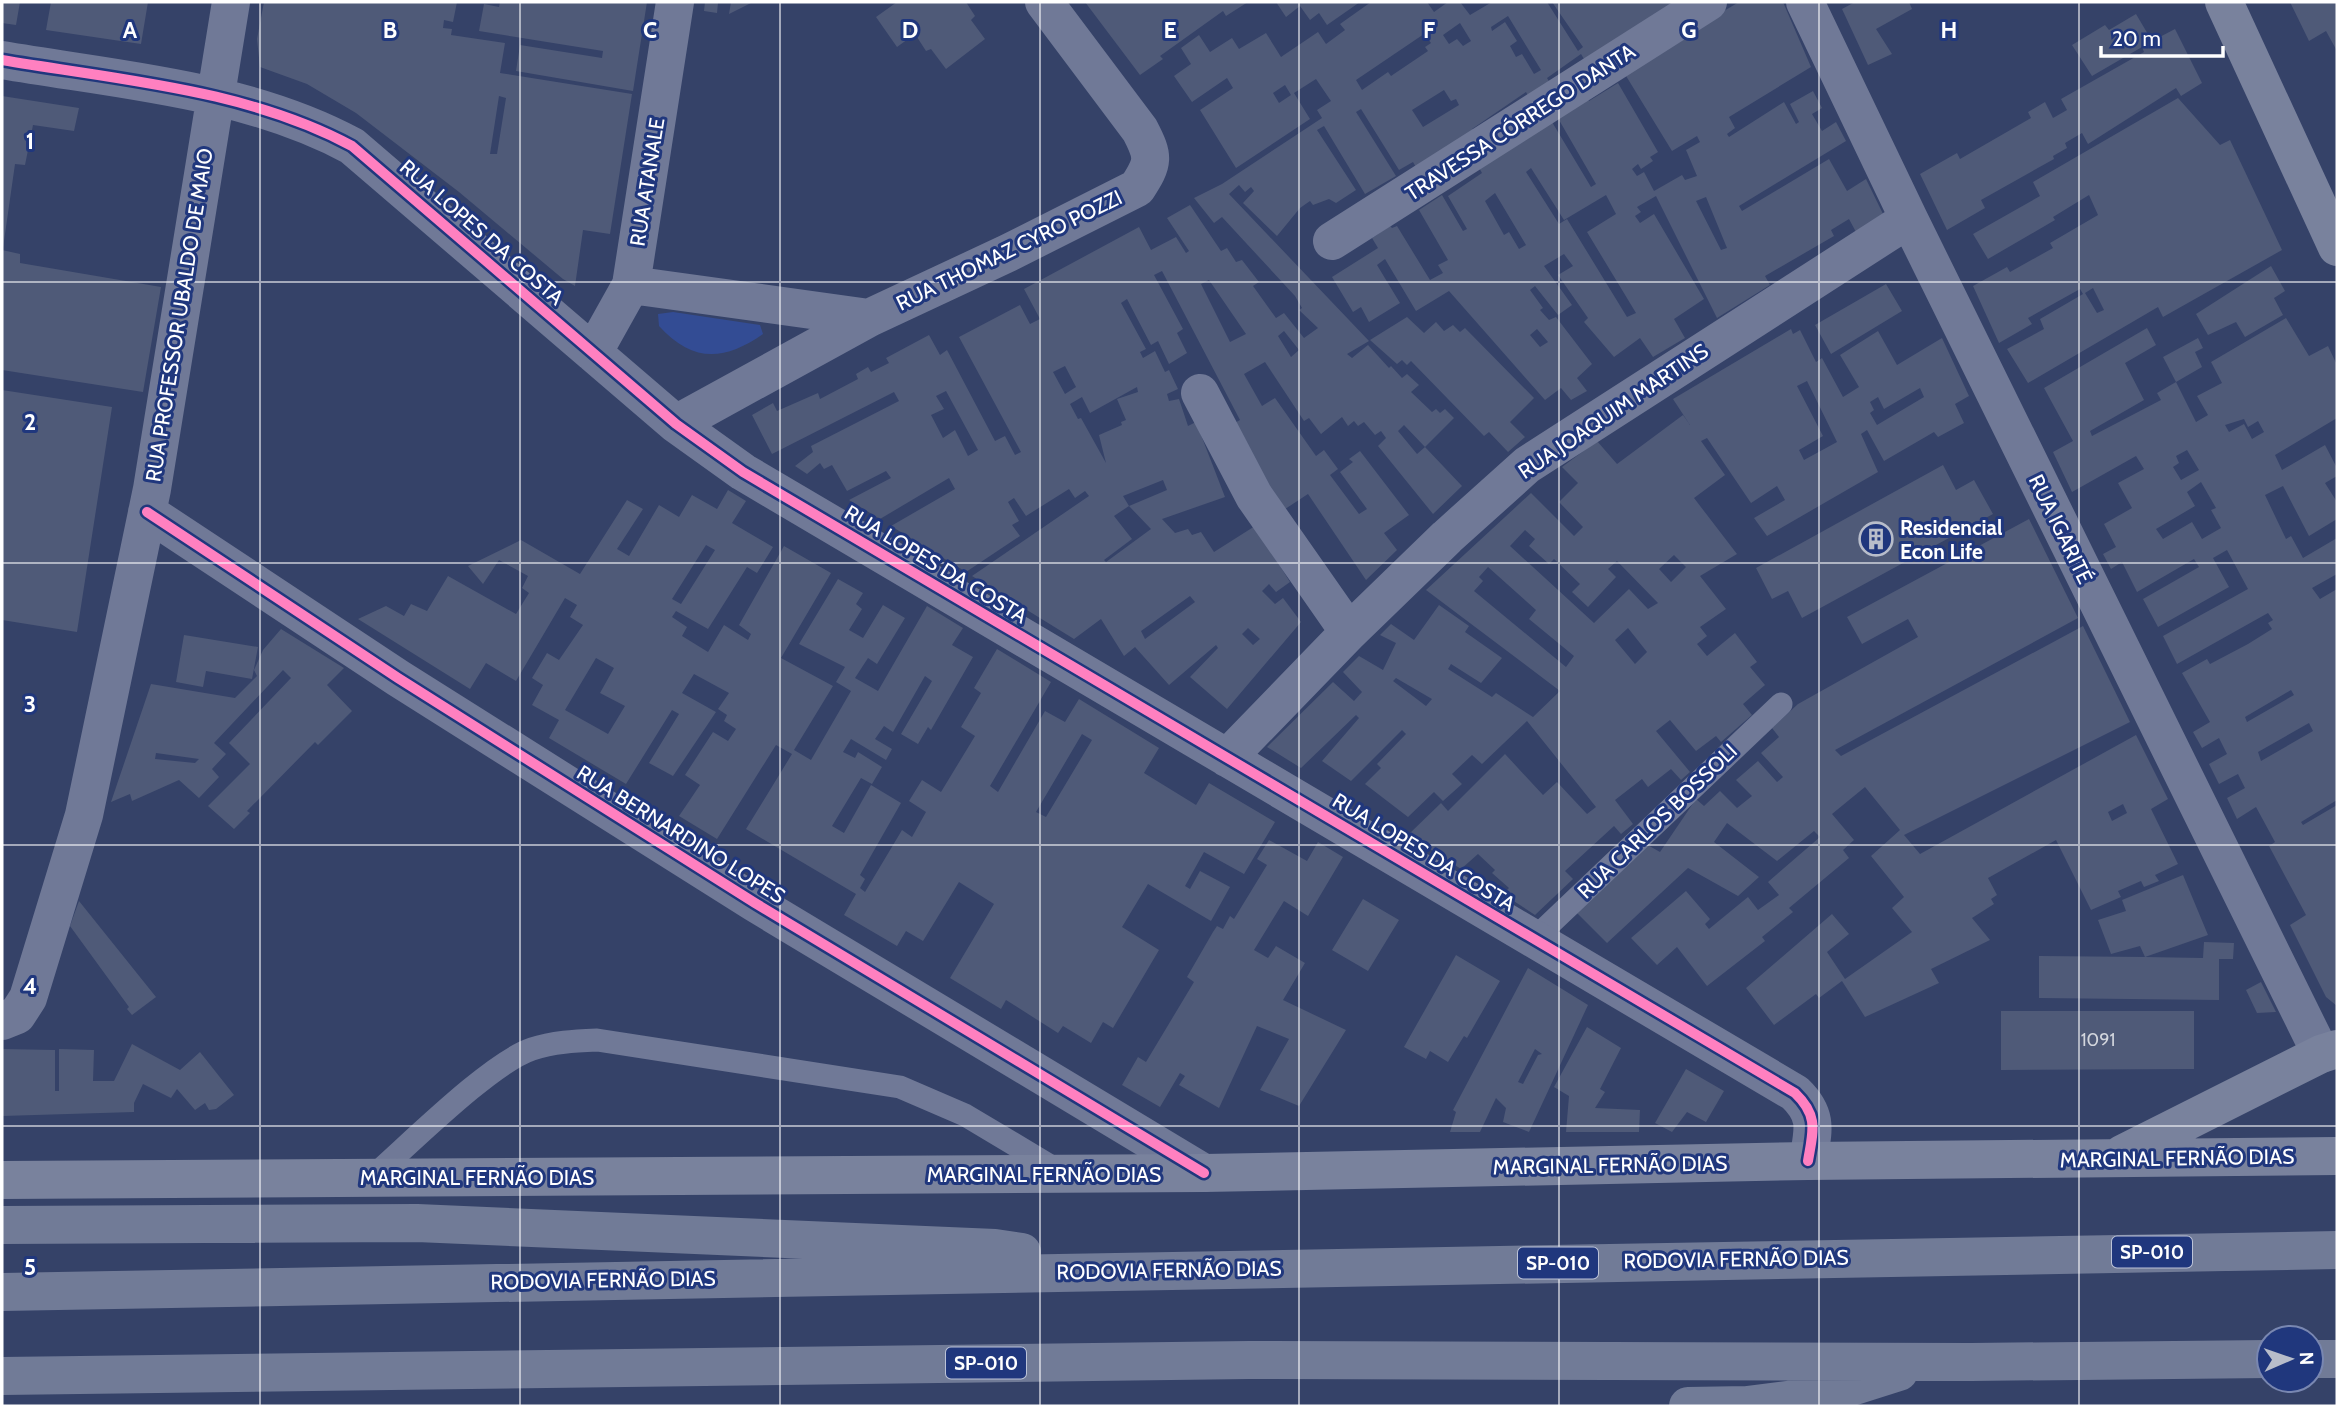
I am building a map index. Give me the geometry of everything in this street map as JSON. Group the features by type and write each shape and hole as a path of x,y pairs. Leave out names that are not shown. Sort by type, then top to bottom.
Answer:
{"highway":[{"path":"2,1225 431,1224 995,1248 1148,1271"},
{"name":"RODOVIA FERNÃO DIAS","path":"2,1292 2337,1250"},
{"name":"SP-010","path":"2,1376 1249,1360 1971,1362 2255,1359"},
{"path":"1688,1406 1746,1405 1826,1395 1927,1362"}],"main road":[{"path":"2224,2 2337,247"},
{"path":"2114,1158 2329,1051"},
{"name":"MARGINAL FERNÃO DIAS","path":"2,1180 1204,1173 1808,1161 2337,1156"}],"street":[{"name":"RUA PROFESSOR UBALDO DE MAIO","path":"2,1021 18,1016 29,998 83,815 147,512 231,2"},
{"name":"RUA ATANALE","path":"593,353 631,285 675,2"},
{"name":"RUA THOMAZ CYRO POZZI","path":"676,424 869,318 1008,253 1136,188 1147,173 1151,151 1140,130 1044,2"},
{"name":"TRAVESSA CÓRREGO DANTA","path":"1332,241 1708,2"},
{"name":"RUA IGARITÉ","path":"1805,2 1909,219 2329,1051"},
{"name":"RUA LOPES DA COSTA","path":"2,60 214,96 314,126 352,146 676,424 743,472 1795,1093 1807,1104 1813,1116 1808,1161"},
{"name":"RUA JOAQUIM MARTINS","path":"1227,758 1349,632 1447,537 1527,465 1909,219"},
{"path":"631,285 869,318"},
{"path":"1200,393 1255,496 1349,632"},
{"name":"RUA BERNARDINO LOPES","path":"147,512 398,678 755,903 1204,1173"}],"lane":[{"name":"RUA CARLOS BOSSOLI","path":"1534,939 1782,704"},
{"path":"371,1178 492,1073 530,1050 559,1042 597,1040 900,1087 965,1115 1062,1174"}],"shaded area":[{"path":"673,312 760,325 763,334 735,350 708,354 696,352 671,338 659,326 658,314"}],"building":[{"path":"2,2 20,2 16,25 2,23"},
{"path":"51,2 148,2 141,44 46,30"},
{"path":"264,2 457,2 453,22 444,20 443,28 452,29 451,35 505,43 500,73 632,94 610,234 583,230 575,286 356,113 307,84 260,67 257,39","holes":["499,96 506,98 497,154 490,154"]},
{"path":"500,2 647,2 633,91 516,71 520,45 602,58 603,51 479,31 484,4 499,7"},
{"path":"705,2 718,3 717,13 704,11"},
{"path":"731,2 753,2 729,14"},
{"path":"897,2 966,2 975,16 971,20 985,39 946,69 931,49 926,51 915,34 897,47 876,17"},
{"path":"1085,2 1248,2 1226,16 1223,11 1160,56 1163,59 1140,75"},
{"path":"1276,2 1360,2 1327,25 1319,13 1310,20 1300,6 1286,17"},
{"path":"1371,2 1427,2 1434,12 1448,2 1460,2 1470,15 1492,2 1547,2 1578,51 1583,47 1552,2 1686,2 1587,64 1581,54 1547,78 1552,86 1530,99 1526,92 1472,129 1475,133 1417,169 1413,162 1399,170 1361,109 1356,112 1396,176 1365,194 1324,126 1317,130 1356,190 1336,203 1329,199 1313,205 1310,201 1300,208 1277,236 1243,203 1254,191 1251,187 1245,192 1239,185 1229,194 1369,341 1347,354 1352,358 1368,345 1389,368 1391,366 1402,378 1407,374 1419,385 1411,392 1432,412 1436,409 1440,413 1445,409 1454,418 1425,447 1462,486 1433,514 1378,446 1386,438 1381,431 1375,435 1364,422 1358,426 1354,421 1348,426 1342,417 1321,434 1309,418 1304,421 1265,362 1244,374 1262,406 1275,398 1316,456 1324,450 1338,469 1330,475 1359,514 1367,509 1340,472 1353,462 1349,459 1360,451 1409,515 1384,533 1397,550 1366,580 1308,494 1276,515 1222,430 1240,420 1162,271 1154,275 1183,329 1177,333 1187,353 1169,364 1158,341 1151,345 1127,299 1121,303 1146,349 1140,352 1143,358 1155,351 1165,372 1169,370 1178,389 1167,394 1169,401 1179,399 1188,426 1196,422 1225,497 1162,519 1175,533 1188,529 1192,535 1201,532 1214,552 1255,526 1290,582 1276,592 1269,584 1262,591 1275,604 1283,598 1301,622 1227,709 1190,677 1218,648 1216,645 1169,685 1135,647 1124,656 1101,619 1074,639 972,576 1089,496 1085,491 1075,498 1069,489 1026,516 1014,498 1008,502 1019,521 1012,525 1020,536 966,572 891,526 955,489 949,478 880,519 849,500 891,478 886,471 847,491 832,465 824,469 820,463 807,474 795,466 813,452 811,446 899,401 894,392 772,454 752,415 773,403 777,411 818,393 820,399 858,379 856,374 868,367 871,372 889,363 886,358 929,335 940,355 947,350 995,441 1005,436 1015,455 1021,452 959,337 1020,305 1030,324 1040,319 1024,289 1139,227 1151,250 1176,237 1186,253 1189,251 1167,218 1190,205 1221,251 1227,248 1236,262 1242,260 1259,282 1253,286 1276,318 1284,313 1304,338 1318,328 1299,310 1302,308 1295,296 1222,217 1214,223 1194,198 1222,184 1322,118 1317,110 1331,101 1316,79 1294,93 1310,119 1236,168 1200,110 1233,88 1227,78 1192,102 1174,76 1191,64 1181,48 1199,35 1210,52 1232,38 1239,49 1266,33 1281,57 1318,32 1326,44 1345,30 1340,24","holes":["1508,16 1541,70 1534,74 1522,54 1516,57 1510,46 1517,41 1505,22 1492,31 1491,27","1460,23 1471,41 1463,46 1457,39 1449,44 1443,35","1424,34 1431,43 1425,47 1428,51 1391,76 1388,72 1362,90 1356,80","1285,85 1291,95 1279,103 1273,93","1444,90 1451,101 1456,99 1459,105 1423,127 1412,110","1209,280 1246,334 1230,342 1201,284","1284,331 1299,350 1291,357 1278,336","1065,366 1076,387 1065,394 1053,372","1137,387 1138,392 1117,399 1126,420 1121,422 1122,425 1099,435 1106,463 1070,404 1082,397 1090,413","946,391 978,450 968,456 955,430 943,438 931,415 944,409 936,396","1404,425 1425,447 1417,454 1398,431","1163,480 1167,490 1129,506 1123,496","1129,506 1151,529 1106,562 1104,560 1132,539 1114,516","1190,596 1195,602 1145,639 1141,631","1248,628 1260,639 1253,645 1242,634"]},
{"path":"1739,2 1783,2 1811,67 1729,117 1735,128 1727,134 1729,137 1784,102 1796,124 1799,122 1790,104 1813,91 1822,108 1812,114 1822,131 1836,122 1846,141 1739,206 1742,211 1829,159 1847,191 1866,179 1884,216 1856,232 1849,219 1831,230 1834,236 1765,276 1770,285 1717,318 1656,196 1637,207 1641,212 1635,216 1640,223 1654,214 1704,299 1674,319 1685,338 1653,357 1640,338 1614,357 1584,322 1588,318 1558,275 1573,266 1564,254 1544,266 1572,305 1558,315 1535,286 1530,290 1543,308 1540,310 1549,320 1556,317 1592,364 1577,378 1587,391 1571,400 1561,388 1545,400 1449,291 1416,311 1385,259 1377,265 1400,303 1369,322 1361,307 1353,312 1332,277 1378,248 1372,238 1390,226 1397,226 1430,280 1443,273 1438,265 1448,260 1419,210 1442,195 1463,231 1467,229 1448,196 1482,173 1477,164 1549,117 1591,187 1596,184 1555,113 1585,95 1589,101 1618,83 1658,152 1650,157 1653,161 1641,169 1638,164 1632,169 1637,176 1644,172 1654,191 1682,175 1685,180 1697,176 1686,150 1700,142 1697,136 1672,151 1623,71","holes":["1531,168 1564,220 1606,195 1616,214 1587,232 1636,313 1627,317 1567,219 1559,224 1526,172","1495,193 1526,245 1519,249 1509,232 1504,235 1485,201","1706,197 1727,248 1721,250 1696,201","1537,329 1548,342 1540,347 1530,335"]},
{"path":"1855,2 1909,2 1912,9 1876,29 1892,54 1868,65 1842,9"},
{"path":"2290,2 2337,2 2337,51 2326,31 2309,41"},
{"path":"2136,14 2152,41 2175,29 2202,83 2181,96 2176,88 2088,144 2082,133 2065,143 2067,148 2053,156 2054,159 1981,200 1985,208 1947,230 1920,174 1957,153 1960,159 2031,118 2028,112 2045,102 2053,118 2067,110 2061,99 2144,52 2142,47 2092,76 2072,45 2105,25 2109,30"},
{"path":"2,96 79,108 74,131 33,125 25,165 15,164 3,248"},
{"path":"2178,98 2220,145 2230,140 2282,250 2163,317 2158,307 2028,383 2007,349 2044,329 2040,319 2083,294 2080,289 2028,318 2032,324 1999,343 1973,286 2007,267 2010,272 2053,248 2050,243 2098,215 2089,195 2053,217 2055,220 1988,259 1973,234 2040,196 2033,182","holes":["2093,288 2104,310 2097,313 2085,293"]},
{"path":"2,250 20,254 20,263 161,287 143,392 2,370"},
{"path":"2271,266 2285,291 2274,298 2283,315 2245,337 2236,322 2208,335 2196,314"},
{"path":"1886,284 1902,311 1831,354 1815,325"},
{"path":"1407,317 1424,333 1436,322 1444,331 1453,325 1460,332 1465,328 1534,398 1510,422 1525,437 1508,452 1489,432 1484,436 1411,361 1407,365 1402,360 1397,364 1370,340"},
{"path":"2286,318 2309,356 2328,346 2337,365 2337,418 2275,455 2282,470 2325,445 2337,468 2337,476 2325,483 2337,502 2337,519 2309,536 2283,486 2265,495 2286,539 2291,536 2303,558 2337,538 2337,574 2312,588 2320,599 2337,589 2337,800 2301,822 2303,825 2337,805 2337,1006 2326,997 2290,925 2306,915 2269,846 2275,842 2256,807 2237,819 2227,798 2245,788 2238,774 2219,784 2209,764 2227,754 2219,738 2202,748 2193,732 2210,722 2182,673 2207,659 2210,664 2248,644 2272,629 2268,623 2273,620 2268,613 2177,664 2163,636 2248,589 2227,550 2213,558 2229,587 2158,627 2143,599 2199,567 2194,559 2137,592 2122,562 2111,569 2103,554 2116,547 2104,524 2132,508 2118,483 2144,469 2136,456 2072,492 2053,452 2073,441 2044,388 2147,328 2156,345 2125,363 2144,400 2090,431 2092,436 2161,400 2157,393 2176,382 2196,422 2208,415 2197,396 2222,383 2211,362","holes":["2244,419 2248,427 2258,421 2264,432 2252,439 2244,424 2229,432 2225,425","2187,450 2199,470 2181,480 2173,467 2179,463 2176,456","2201,482 2216,508 2211,510 2221,528 2202,539 2192,522 2163,539 2156,529 2195,506 2187,492","2291,690 2294,695 2247,722 2245,717","2309,723 2313,731 2261,761 2258,752"]},
{"path":"1791,329 1793,334 1800,330 1816,362 1822,358 1843,397 1859,387 1840,355 1878,331 1897,365 1942,338 1969,396 1955,404 1964,423 1938,437 1934,432 1884,461 1867,430 1861,434 1878,472 1767,536 1754,518 1785,500 1777,486 1751,503 1707,438 1701,441 1725,475 1694,498 1737,554 1700,576 1726,609 1700,627 1707,636 1697,644 1707,656 1735,633 1757,662 1750,667 1765,685 1743,704 1752,715 1721,742 1716,736 1696,751 1670,720 1656,731 1690,772 1681,780 1671,769 1648,787 1642,779 1615,800 1633,824 1621,834 1614,826 1565,871 1573,879 1535,915 1503,894 1509,888 1492,873 1495,870 1478,854 1461,869 1408,835 1441,803 1448,811 1505,754 1543,795 1557,782 1587,814 1596,807 1527,721 1482,764 1472,755 1452,774 1462,784 1443,801 1434,792 1408,817 1365,784 1381,768 1377,764 1406,734 1402,730 1351,781 1322,761 1359,718 1356,715 1301,768 1267,747 1333,682 1354,701 1362,692 1343,672 1359,656 1383,670 1396,643 1380,635 1391,624 1414,640 1439,605 1469,626 1465,632 1502,658 1481,683 1451,664 1448,669 1492,697 1496,693 1533,717 1560,691 1426,590 1531,493 1574,536 1583,527 1559,502 1578,483 1562,467 1597,441 1617,464 1683,415 1690,425 1673,399","holes":["1807,381 1837,442 1804,460 1799,450 1823,436 1797,386","1920,388 1924,397 1877,425 1870,413 1874,410 1870,402 1878,397 1884,409","1525,530 1535,539 1529,546 1549,564 1554,559 1580,584 1572,592 1588,607 1616,577 1608,569 1617,561 1658,603 1648,609 1629,589 1594,623 1510,546","1674,555 1686,567 1671,582 1659,569","1488,567 1536,610 1529,619 1574,656 1566,667 1474,591 1483,581 1479,577","1628,628 1647,652 1635,664 1615,640","1396,678 1432,699 1426,706 1393,681"]},
{"path":"2198,338 2203,348 2195,352 2202,367 2176,382 2163,357"},
{"path":"2,390 112,407 77,632 2,620"},
{"name":"Residencial Econ Life","path":"1943,465 1956,490 1974,480 1993,514 1802,618 1788,591 1772,599 1756,568"},
{"path":"728,490 746,501 732,523 773,547 757,573 747,567 708,629 676,611 672,617 687,627 682,636 708,652 724,625 748,640 751,634 739,625 784,546 831,573 781,658 833,686 794,750 811,760 851,691 836,682 845,667 799,644 838,579 863,593 856,604 862,609 849,630 863,638 883,605 905,618 877,664 868,658 855,678 878,691 927,606 963,628 952,645 973,657 931,730 928,727 918,744 901,734 932,681 925,676 893,732 884,726 875,739 892,749 886,760 851,739 843,752 855,758 858,752 882,767 872,784 861,778 832,826 844,833 871,785 901,803 860,875 865,879 860,888 865,892 902,830 912,837 926,812 909,801 922,780 941,792 975,736 961,727 981,693 974,688 997,649 1051,682 990,786 998,792 1045,711 1065,722 1079,699 1159,748 1144,773 1196,805 1209,783 1275,822 1244,874 1204,852 1185,886 1190,889 1200,871 1230,887 1211,921 1148,884 1122,927 1159,950 1113,1028 1103,1022 1091,1043 1063,1026 1058,1033 1006,1000 1001,1009 950,978 994,904 959,882 923,941 906,931 897,946 844,915 856,894 746,829 792,754 776,745 717,839 679,816 700,785 685,775 713,732 728,741 736,729 724,721 727,715 718,709 729,693 694,674 682,693 716,712 673,776 649,763 679,714 672,710 626,784 549,738 559,720 532,705 543,685 532,678 547,653 559,660 583,625 570,617 577,605 565,598 516,681 486,663 470,689 358,619 386,606 404,616 411,604 427,611 448,576 516,614 529,593 522,588 528,576 499,560 483,584 468,566 521,540 580,574 627,500 643,509 617,549 629,556 659,505 679,517 692,495 717,509","holes":["706,545 715,550 681,604 672,599","596,658 614,668 600,693 625,706 608,734 565,710","1082,734 1092,740 1046,817 1036,812"]},
{"path":"2029,519 2078,618 1835,750 1841,756 2083,626 2130,722 1904,835 1920,854 2136,735 2168,799 2151,809 2178,864 2155,875 2159,881 2144,887 2141,881 2118,891 2121,897 2091,910 2056,840 1988,878 1997,895 1991,899 1994,904 1972,918 1990,940 1931,969 1939,983 1865,1017 1842,981 1819,998 1816,994 1774,1025 1746,988 1832,914 1849,934 1827,952 1845,979 1912,932 1892,908 1904,897 1871,856 1900,830 1865,787 1832,814 1854,840 1843,850 1849,858 1789,908 1793,912 1762,937 1765,941 1707,986 1677,947 1657,965 1631,938 1686,891 1710,919 1705,924 1709,929 1748,897 1758,910 1779,895 1768,882 1820,837 1814,831 1777,861 1727,823 1714,842 1759,877 1738,896 1688,868 1607,943 1575,911 1646,844 1660,852 1696,799 1704,806 1720,791 1737,808 1752,796 1736,780 1758,761 1777,782 1783,777 1761,753 1779,737 1772,728 1798,704 1918,637 1908,619 1862,644 1847,617","holes":["2123,804 2127,813 2112,821 2108,812"]},
{"path":"281,629 344,668 327,685 352,711 318,745 315,742 247,811 250,813 234,829 208,806 250,764 229,743 291,678 283,670 214,743 226,754 212,769 219,777 199,798 179,780 132,801 130,794 111,802 151,684 235,698 257,676 254,670 263,650","holes":["156,753 199,759 195,763 155,759"]},
{"path":"184,635 258,647 252,679 206,671 203,687 176,682"},
{"path":"1269,840 1307,861 1318,842 1343,857 1308,916 1284,901 1254,950 1268,958 1276,946 1305,963 1283,1000 1346,1030 1299,1106 1260,1090 1289,1039 1257,1026 1219,1108 1179,1085 1185,1076 1180,1073 1160,1107 1122,1085 1138,1057 1146,1062 1194,982 1187,977 1213,932 1217,926 1223,929 1230,916 1234,919 1267,865 1257,859"},
{"path":"2183,875 2208,935 2145,957 2140,946 2111,954 2098,920 2126,911 2122,900"},
{"path":"1363,899 1399,920 1368,971 1332,950"},
{"path":"79,901 156,997 132,1015 127,1009 129,1007 70,926"},
{"path":"2204,942 2234,943 2233,959 2219,959 2219,1000 2039,998 2039,956 2203,958"},
{"path":"1456,955 1500,981 1467,1038 1464,1036 1448,1062 1430,1051 1426,1059 1404,1047"},
{"path":"1528,968 1588,1005 1529,1132 1503,1122 1506,1108 1496,1098 1480,1132 1450,1132 1456,1112 1453,1110","holes":["1535,1049 1542,1054 1538,1055 1523,1084 1518,1082"]},
{"path":"2261,982 2276,1012 2257,1013 2246,990"},
{"path":"2001,1011 2194,1011 2194,1069 2001,1070"},
{"path":"1587,1027 1621,1048 1600,1089 1605,1092 1595,1108 1640,1110 1639,1132 1566,1132 1569,1096 1554,1087"},
{"path":"132,1044 180,1070 200,1052 234,1095 216,1109 209,1110 205,1103 195,1110 177,1089 171,1098 143,1084 134,1103 134,1112 2,1116 2,1049 55,1050 55,1091 59,1091 59,1049 94,1050 93,1081 114,1081"},
{"path":"1686,1069 1724,1091 1706,1122 1687,1112 1672,1132 1655,1123"}],"cycle path":[{"path":"2,60 136,81 226,99 269,111 352,146 676,424 743,472 1795,1093 1803,1101 1811,1117 1808,1161"},
{"path":"147,512 398,678 755,903 1204,1173"}],"place":[{"name":"Residencial Econ Life","path":"1876,539"}]}
